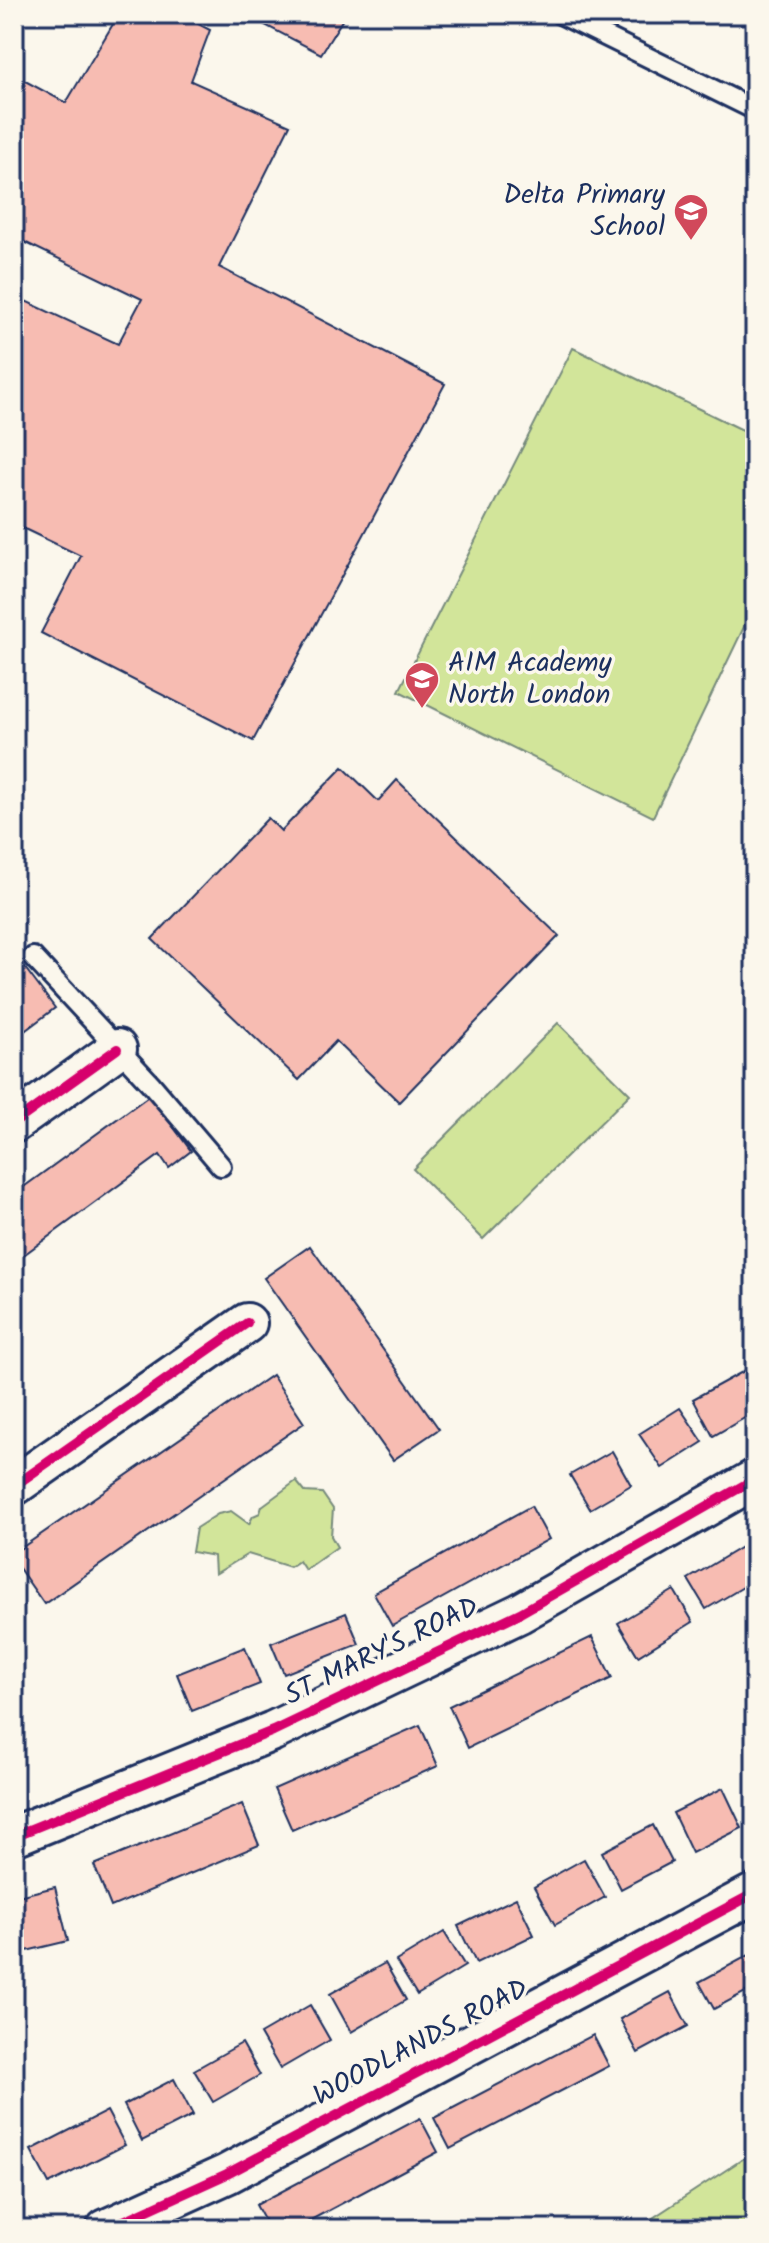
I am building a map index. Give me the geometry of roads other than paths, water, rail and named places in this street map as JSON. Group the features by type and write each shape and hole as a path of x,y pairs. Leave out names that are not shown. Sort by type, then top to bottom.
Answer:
{"street":[{"path":"14,1123 117,1049"},
{"path":"14,1486 247,1323"},
{"name":"ST MARY'S ROAD","path":"14,1836 273,1731 520,1613 755,1479"},
{"name":"WOODLANDS ROAD","path":"106,2229 166,2217 227,2174 755,1893"}],"lane":[{"path":"560,14 755,110"},
{"path":"33,957 152,1085 221,1166"}],"place":[{"name":"Delta Primary School","path":"691,242"},
{"name":"AIM Academy North London","path":"422,710"}]}
